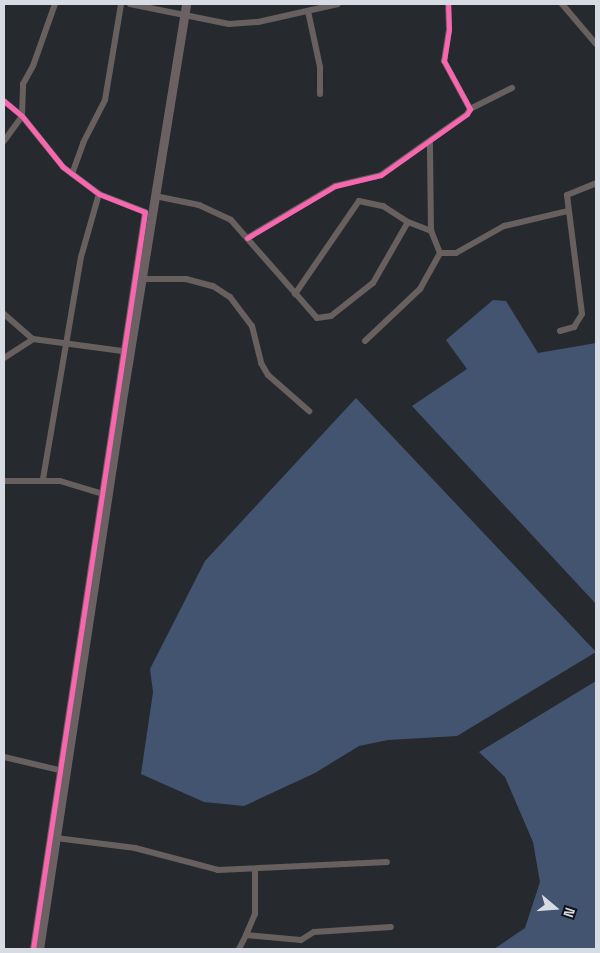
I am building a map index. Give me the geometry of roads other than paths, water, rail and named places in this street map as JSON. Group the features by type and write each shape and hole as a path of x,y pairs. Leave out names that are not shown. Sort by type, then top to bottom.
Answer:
{"main road":[{"path":"39,949 185,8"}],"street":[{"path":"4,141 22,116 24,84 39,53 55,4"},
{"path":"72,174 83,143 105,100 121,4"},
{"path":"130,4 185,8 200,21 229,24 338,4"},
{"path":"448,4 449,29 444,61 470,109"},
{"path":"562,4 596,44"},
{"path":"308,10 320,67 320,94"},
{"path":"247,238 335,186 381,176 430,143 470,109 512,88"},
{"path":"4,101 22,116 72,174 99,194 145,212 100,493 34,949"},
{"path":"430,143 431,231 440,253"},
{"path":"560,331 574,327 582,314 575,238 568,211 567,195 596,182"},
{"path":"43,480 68,343 81,257 99,194"},
{"path":"155,196 216,210 231,220 317,318 331,316 373,283 408,222"},
{"path":"295,294 359,201 383,206 408,222 431,231"},
{"path":"440,253 456,253 504,226 568,211"},
{"path":"365,341 420,289 440,253"},
{"path":"143,279 186,279 213,286 230,297 252,326 261,363 268,375 309,411"},
{"path":"4,314 34,339 122,351"},
{"path":"4,358 34,339"},
{"path":"4,481 43,480 100,493"},
{"path":"4,758 59,770"},
{"path":"56,838 135,848 218,870 387,862"},
{"path":"239,949 255,914 254,869"},
{"path":"246,935 301,940 314,932 391,927"}]}
